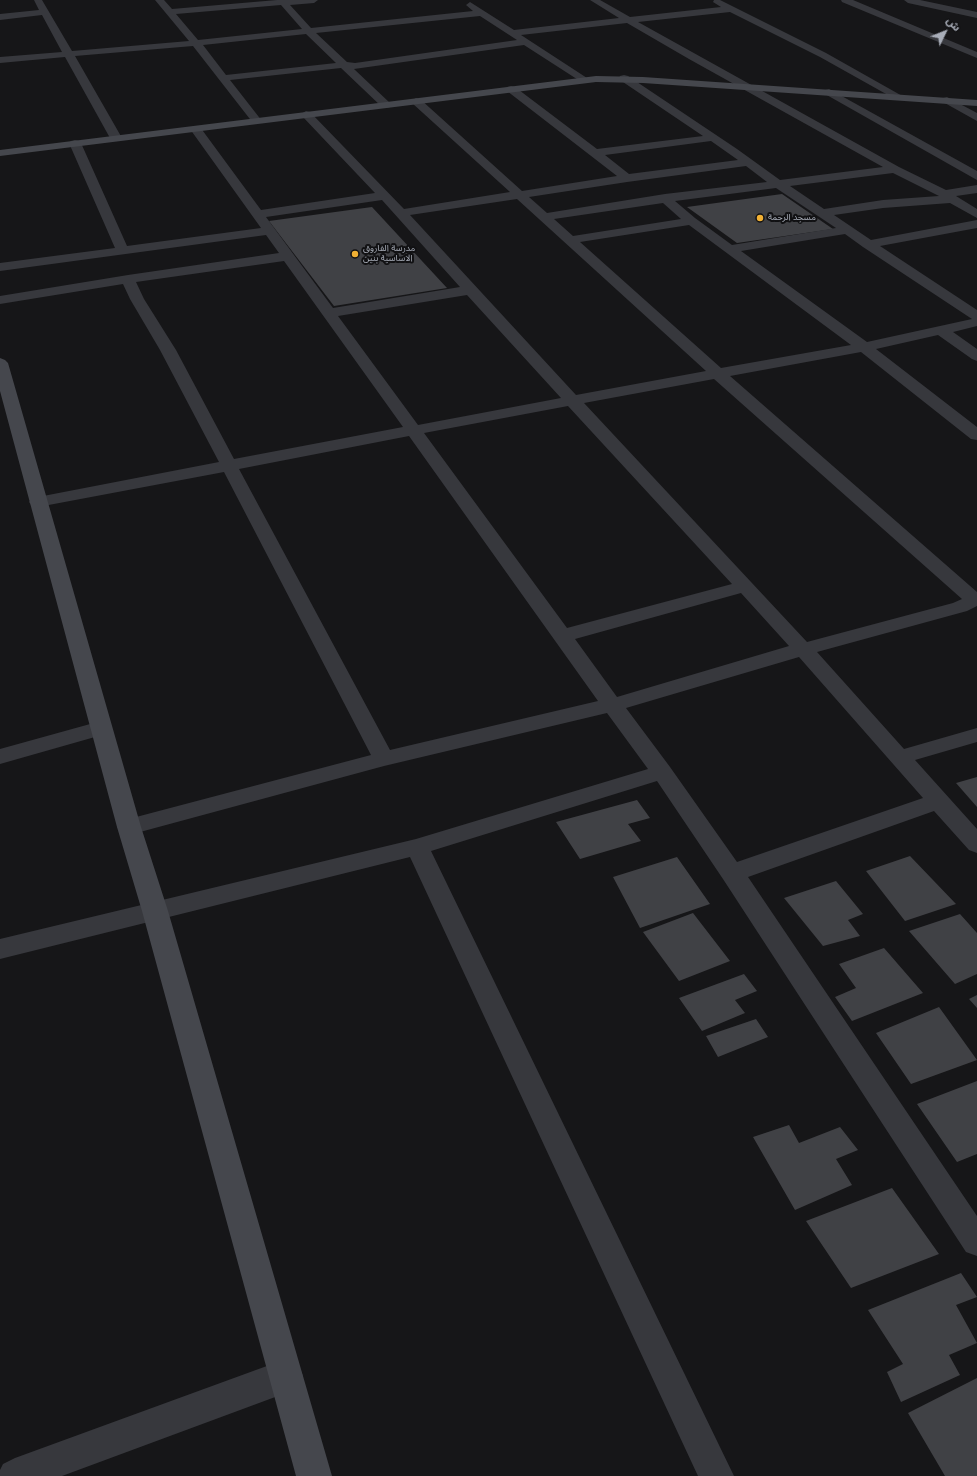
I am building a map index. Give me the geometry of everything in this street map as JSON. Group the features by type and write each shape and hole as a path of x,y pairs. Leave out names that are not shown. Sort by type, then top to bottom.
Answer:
{"street":[{"path":"38,0 116,138"},
{"path":"159,0 196,43 257,121"},
{"path":"169,12 314,0"},
{"path":"463,0 583,80"},
{"path":"594,0 977,214"},
{"path":"712,0 823,55 899,96"},
{"path":"845,0 977,55"},
{"path":"855,4 869,0"},
{"path":"908,0 977,15"},
{"path":"282,2 342,65 386,105"},
{"path":"511,33 730,9"},
{"path":"0,17 45,12"},
{"path":"0,60 309,32 481,13"},
{"path":"929,35 943,31"},
{"path":"223,78 342,65 355,66 373,64 524,42"},
{"path":"624,78 777,183 977,316"},
{"path":"0,153 583,80 624,78 899,96 977,103"},
{"path":"511,89 627,178"},
{"path":"829,92 977,176"},
{"path":"947,100 977,118"},
{"path":"129,827 384,759 612,705 803,649 960,607 976,599 718,374 416,101"},
{"path":"306,114 401,214 803,649 901,757 977,844"},
{"path":"196,129 662,772 732,874 977,1242"},
{"path":"596,153 712,138"},
{"path":"75,144 123,251"},
{"path":"401,214 627,178 748,162"},
{"path":"545,217 665,198 895,169"},
{"path":"822,213 883,204 948,197 977,189"},
{"path":"0,267 123,251 383,196"},
{"path":"665,198 691,221 864,347 977,435"},
{"path":"571,240 691,221"},
{"path":"868,244 977,224"},
{"path":"730,249 848,230"},
{"path":"0,300 128,279 288,256"},
{"path":"128,279 137,299 168,350 384,759"},
{"path":"329,313 470,290"},
{"path":"38,502 573,400 864,347 977,322"},
{"path":"941,330 977,356"},
{"path":"0,363 4,393 38,502 314,1476"},
{"path":"562,636 745,586"},
{"path":"0,757 101,728"},
{"path":"901,757 977,735"},
{"path":"0,948 416,847 662,772"},
{"path":"732,874 939,801"},
{"path":"416,847 426,864 716,1476"},
{"path":"15,1476 286,1376"}],"building":[{"name":"مسجد الرحمة","path":"782,194 833,229 737,243 687,207"},
{"name":"مدرسة الفاروق الاساسية بنين","path":"372,207 447,288 334,306 269,221"},
{"path":"977,777 977,807 956,783"},
{"path":"637,800 650,818 628,824 641,841 580,859 556,822"},
{"path":"910,856 956,904 905,921 866,871"},
{"path":"677,857 710,904 640,928 613,877"},
{"path":"836,881 863,914 848,920 860,936 823,946 784,898"},
{"path":"693,913 730,961 679,981 643,932"},
{"path":"960,914 977,933 977,974 955,984 909,931"},
{"path":"884,948 923,993 852,1021 835,997 856,988 839,964"},
{"path":"744,974 757,991 735,1000 745,1013 702,1031 679,998"},
{"path":"977,995 977,1008 969,999"},
{"path":"939,1007 977,1060 911,1084 876,1033"},
{"path":"756,1019 768,1037 718,1057 706,1036"},
{"path":"977,1081 977,1154 957,1162 917,1104"},
{"path":"789,1125 799,1143 840,1127 858,1150 836,1159 852,1185 795,1210 753,1137"},
{"path":"892,1188 939,1254 851,1288 806,1221"},
{"path":"961,1273 977,1297 956,1305 977,1343 949,1355 960,1375 901,1402 887,1372 903,1364 868,1310"},
{"path":"977,1378 977,1476 945,1476 908,1413"}],"place":[{"name":"مسجد الرحمة","path":"760,218"},
{"name":"مدرسة الفاروق الاساسية بنين","path":"355,254"}]}
